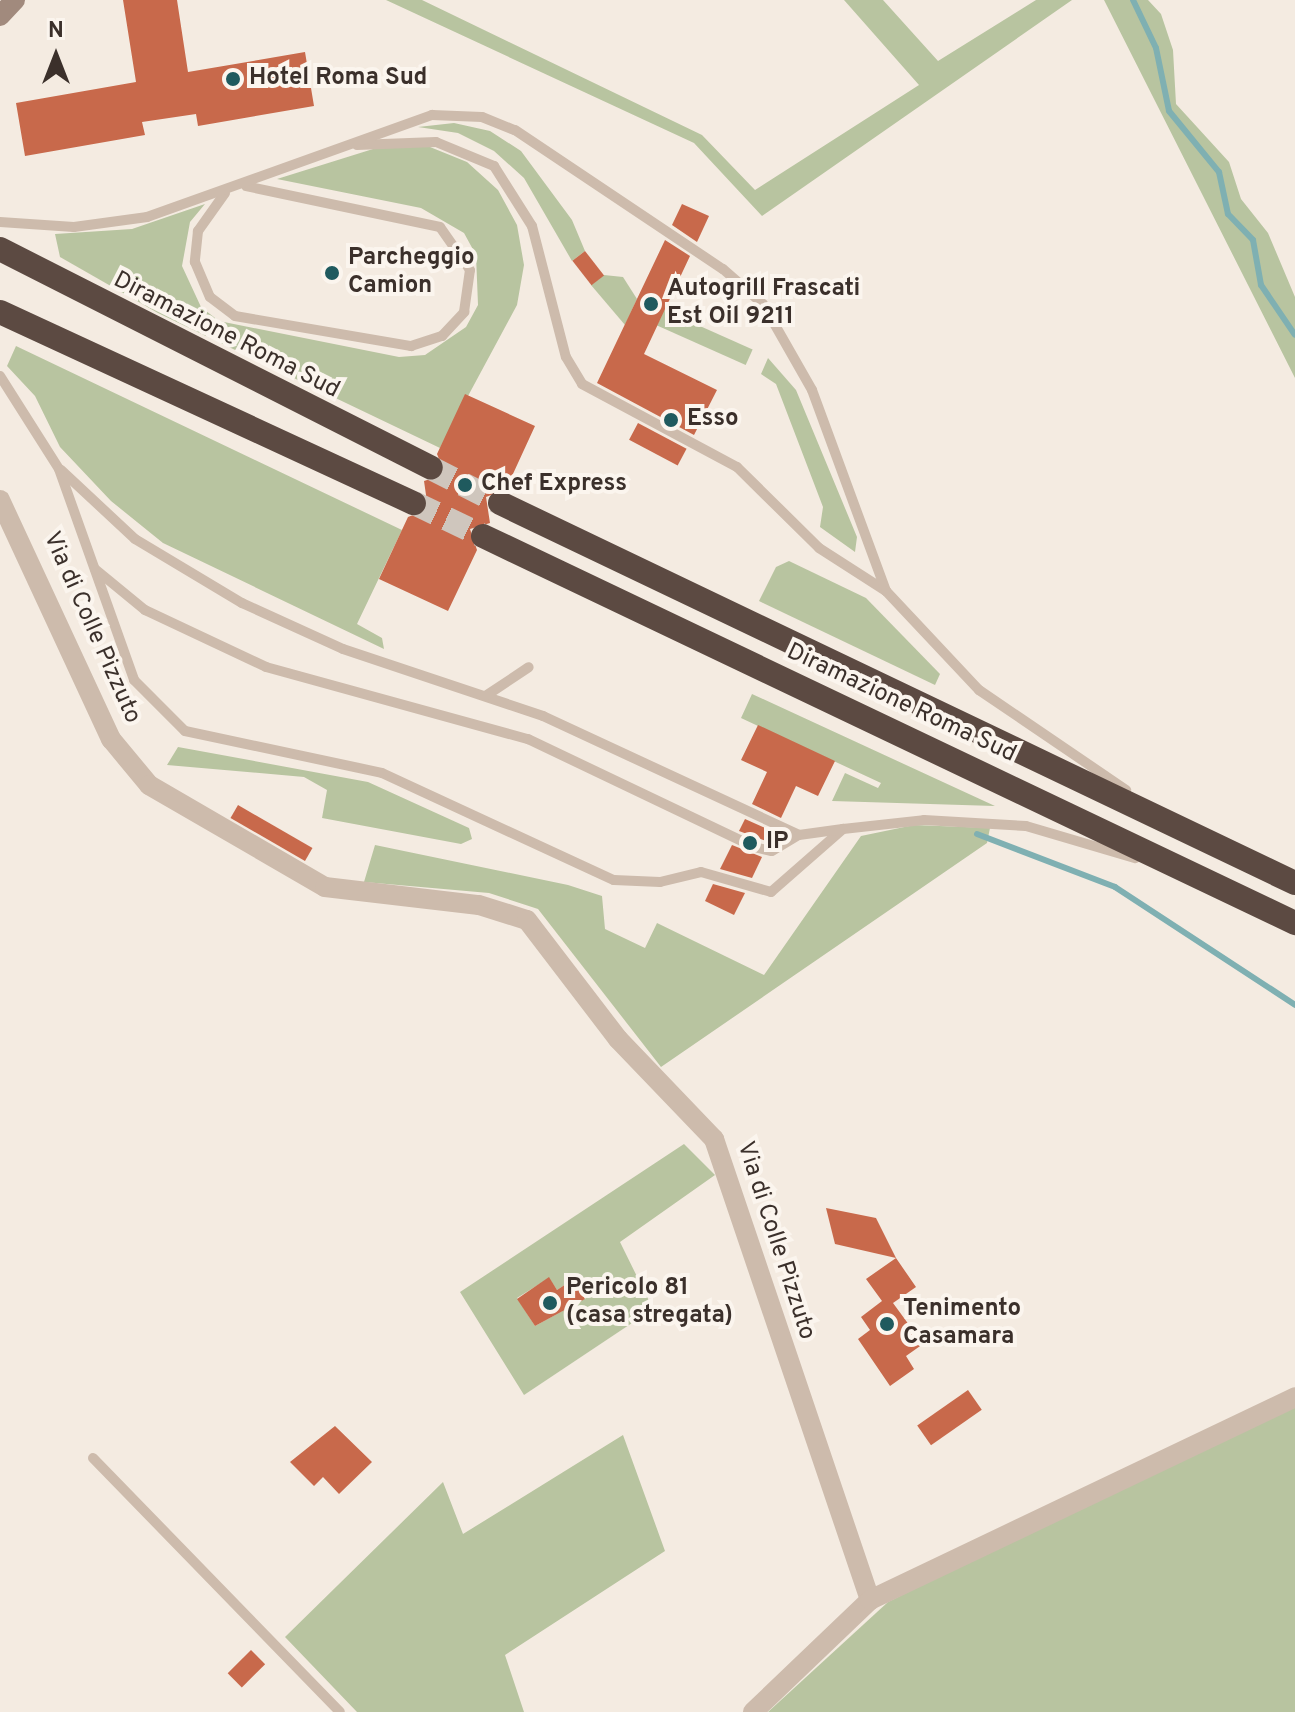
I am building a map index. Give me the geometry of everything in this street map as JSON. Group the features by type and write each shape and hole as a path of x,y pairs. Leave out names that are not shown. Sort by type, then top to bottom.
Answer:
{"highway":[{"name":"Diramazione Roma Sud","path":"0,249 431,468"},
{"path":"0,312 414,503"},
{"name":"Diramazione Roma Sud","path":"500,503 1295,883"},
{"name":"Diramazione Roma Sud","path":"483,536 1295,923"}],"main road":[{"path":"0,16 15,0"}],"street":[{"name":"Via di Colle Pizzuto","path":"0,500 111,739 149,785 325,887 479,905 527,920 618,1039 714,1139 870,1600"},
{"path":"753,1712 870,1600 1295,1397"}],"lane":[{"path":"0,222 111,224 227,192 432,115 492,120 738,281 770,313 805,373 886,591"},
{"path":"347,146 436,142 494,166 532,226 566,357 582,384 737,467 819,548 886,591 995,703 1224,848"},
{"path":"227,192 198,231 195,262 205,290 235,316 411,346 442,336 464,312 470,270 440,227 243,186"},
{"path":"0,376 59,469 134,680 177,727 382,773 605,878 660,882 701,872 771,892 843,829"},
{"path":"59,469 122,529 213,588 343,649 487,695 799,835"},
{"path":"93,568 145,610 266,667 509,732 765,850 799,835 924,820 1017,824 1216,885"},
{"path":"487,695 529,667"},
{"path":"93,1458 340,1712"}],"green space":[{"path":"386,0 422,0 702,135 755,190 919,85 844,0 883,0 938,61 1036,0 1072,0 762,216 694,143"},
{"path":"1104,0 1148,0 1161,14 1173,50 1176,104 1229,162 1241,199 1268,233 1295,297 1295,378"},
{"path":"454,123 490,131 521,151 572,220 585,251 572,261 524,178 494,151 458,133 418,127"},
{"path":"389,144 430,147 467,162 498,190 517,225 524,265 517,305 440,448 158,313 60,257 55,234 132,229 205,204 190,222 182,266 201,307 219,321 399,357 425,355 466,327 478,305 476,255 464,233 421,208 277,179"},
{"path":"604,275 623,277 637,299 625,325 591,285"},
{"path":"664,310 753,349 746,365 657,326"},
{"path":"16,346 402,530 357,624 382,638 384,649 163,543 111,501 60,447 35,396 7,366"},
{"path":"768,358 796,390 857,537 855,552 820,527 823,507 776,384 761,374"},
{"path":"789,561 866,598 940,674 935,685 759,601 776,567"},
{"path":"752,694 995,806 832,801 845,773 878,788 881,783 741,718"},
{"path":"178,747 368,782 469,828 472,839 461,844 322,818 327,790 304,777 167,765"},
{"path":"914,825 990,828 987,843 661,1067 538,909 489,893 364,882 375,845 568,885 602,896 605,929 645,948 657,923 764,975 861,836"},
{"path":"684,1144 715,1175 620,1242 653,1309 524,1395 460,1292","holes":["549,1278 557,1290 572,1280 588,1297 535,1326 517,1298"]},
{"path":"1295,1402 1295,1712 768,1712 888,1602"},
{"path":"623,1435 665,1551 505,1655 524,1712 357,1712 285,1637 443,1482 463,1534"}],"building":[{"name":"Hotel Roma Sud","path":"123,0 177,0 188,72 305,52 314,106 198,126 196,114 142,122 145,135 25,156 16,103 136,82"},
{"path":"682,204 709,216 697,242 672,225"},
{"path":"665,240 690,256 644,354 717,390 694,435 597,383"},
{"path":"585,251 604,275 591,285 572,261"},
{"name":"Chef Express","path":"465,394 535,426 506,489 486,497 490,523 470,529 477,550 448,611 379,579 408,517 428,509 424,481 445,474 437,454"},
{"path":"638,423 687,449 678,466 629,440"},
{"path":"758,725 835,761 818,796 796,786 781,818 752,804 767,772 741,760"},
{"path":"238,805 312,848 305,861 231,818"},
{"path":"745,819 774,832 769,842 739,831"},
{"path":"732,845 762,857 752,878 720,869"},
{"path":"713,884 745,893 734,915 705,901"},
{"path":"826,1208 876,1218 896,1258 835,1244"},
{"name":"Tenimento Casamara","path":"896,1258 916,1287 893,1303 923,1344 906,1356 914,1369 890,1386 858,1339 870,1330 861,1317 882,1301 866,1279"},
{"name":"Pericolo 81 (casa stregata)","path":"549,1277 557,1290 572,1280 585,1299 535,1326 517,1299"},
{"path":"968,1390 982,1410 931,1445 917,1426"},
{"path":"335,1426 372,1462 339,1494 323,1477 314,1486 290,1462"},
{"path":"251,1650 265,1664 242,1687 228,1673"}],"waterway":[{"path":"1133,0 1156,48 1169,111 1219,172 1228,214 1253,240 1261,285 1295,335"},
{"path":"977,834 1115,887 1295,1005"}],"tunnel":[{"path":"431,468 500,503"},
{"path":"414,503 483,536"}],"place":[{"name":"Hotel Roma Sud","path":"233,79"},
{"name":"Parcheggio Camion","path":"332,273"},
{"name":"Autogrill Frascati Est Oil 9211","path":"651,304"},
{"name":"Esso","path":"671,420"},
{"name":"Chef Express","path":"465,485"},
{"name":"IP","path":"750,843"},
{"name":"Pericolo 81 (casa stregata)","path":"550,1303"},
{"name":"Tenimento Casamara","path":"887,1324"}]}
